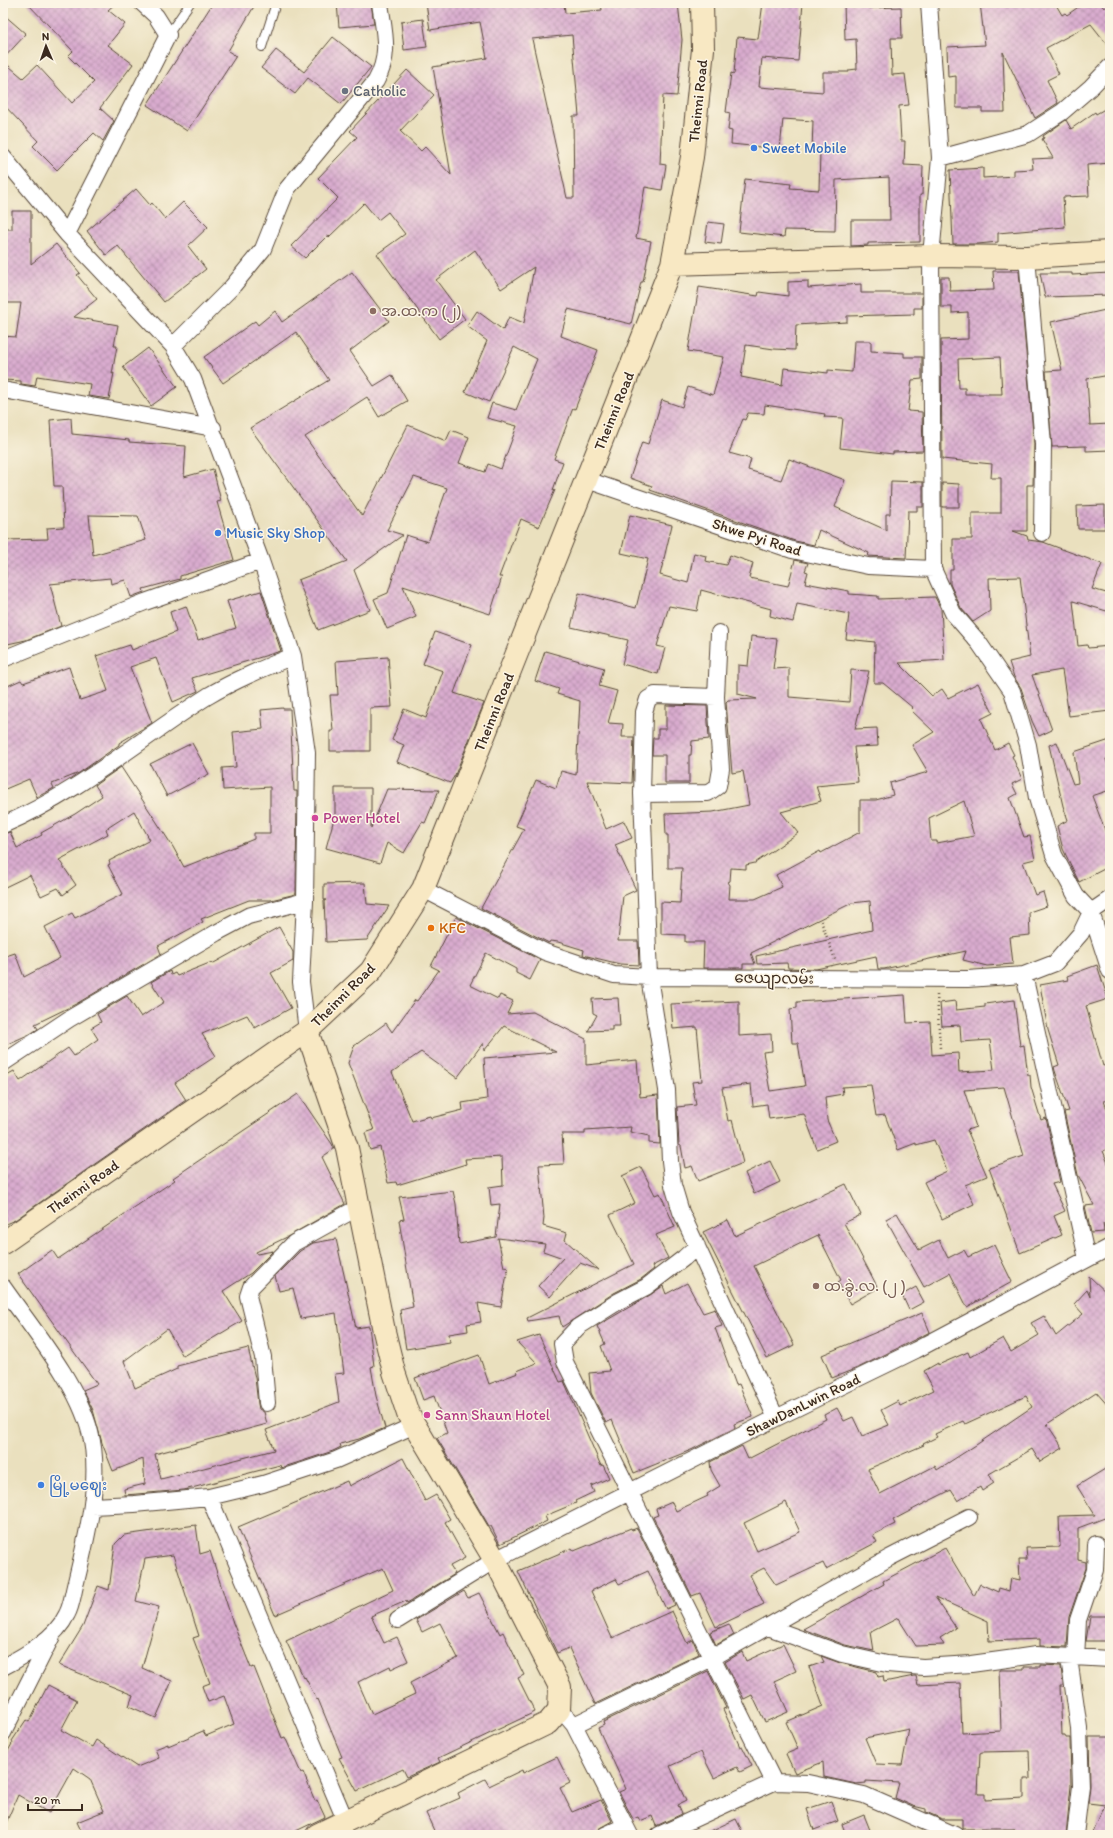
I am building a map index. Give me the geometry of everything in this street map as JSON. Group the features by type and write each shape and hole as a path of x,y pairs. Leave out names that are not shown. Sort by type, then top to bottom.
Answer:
{"main road":[{"name":"Theinni Road","path":"3,1243 307,1032 371,972 423,889 672,264 692,157 703,49 702,3"},
{"path":"672,264 931,256 1027,257 1110,252"},
{"path":"307,1032 347,1148 394,1372 408,1414 495,1560 560,1687 567,1717 548,1723 349,1828 317,1835"}],"street":[{"path":"67,234 168,35 156,16 142,3"},
{"path":"173,346 232,287 263,249 287,189 376,81 384,68 386,50 380,3"},
{"path":"929,3 940,158 931,256 933,569 954,613 979,643 1012,692 1028,745 1037,798 1054,855 1076,896 1091,912 1110,971"},
{"path":"940,158 1028,134 1062,112 1091,87 1110,66"},
{"path":"3,157 67,234 173,346 193,379 213,428 261,561 293,656 307,753 305,901 301,982 307,1032"},
{"path":"1027,257 1043,444 1042,533"},
{"path":"3,390 213,428"},
{"name":"Shwe Pyi Road","path":"587,480 792,550 868,566 933,569"},
{"path":"3,659 145,602 261,561"},
{"path":"642,794 708,793 718,786 721,769 716,697 719,633"},
{"path":"3,824 24,816 92,776 209,696 246,676 293,656"},
{"path":"716,697 655,695 648,699 644,712 642,794 649,977 667,1090 670,1161 673,1185 681,1212 776,1418"},
{"name":"ဇေယျာလမ်း","path":"423,889 545,952 614,975 649,977 968,979 1024,975 1056,963 1081,933 1091,912"},
{"path":"1091,912 1110,899"},
{"path":"3,1062 69,1019 216,933 248,916 305,901"},
{"path":"1024,975 1087,1259"},
{"path":"268,1403 263,1357 248,1296 251,1287 294,1243 360,1207"},
{"path":"697,1246 684,1258 646,1287 619,1301 578,1327 562,1344 565,1362 774,1782"},
{"name":"ShawDanLwin Road","path":"398,1620 495,1560 776,1418 916,1350 1110,1247"},
{"path":"3,1287 76,1396 90,1432 95,1466 92,1506 68,1614 53,1634 3,1733"},
{"path":"92,1506 134,1504 209,1497 264,1484 336,1460 415,1425"},
{"path":"209,1497 349,1828"},
{"path":"605,1835 627,1831 567,1717 712,1658 889,1558 969,1517"},
{"path":"1075,1835 1081,1786 1080,1728 1073,1658 1078,1620 1095,1570 1096,1544"},
{"path":"768,1627 842,1654 887,1664 923,1667 971,1664 1036,1655 1110,1659"},
{"path":"3,1667 53,1634"},
{"path":"659,1835 774,1782 808,1783 864,1795 955,1835"}],"lane":[{"path":"168,35 190,3"},
{"path":"262,46 276,3"}],"path":[{"path":"821,921 841,978"},
{"path":"936,979 940,1048"}],"building":[{"path":"27,3 116,3 108,10 125,24 108,45 133,64 100,108 114,121 103,141 94,133 57,170 33,146 38,141 3,104 3,61 23,78 37,65 72,103 94,82 68,56 73,51"},
{"path":"213,3 256,3 228,51 236,56 187,131 147,105"},
{"path":"337,3 371,3 374,24 339,27"},
{"path":"426,3 564,3 565,13 602,10 601,3 678,3 682,40 677,96 663,95 660,164 666,165 662,190 645,187 636,238 651,241 643,282 641,282 631,324 568,309 561,336 598,350 575,409 573,408 554,459 563,462 553,490 555,490 539,527 521,519 499,577 502,577 490,614 403,586 416,617 387,629 374,599 388,593 406,535 428,542 447,488 414,477 387,530 403,535 354,570 370,610 318,630 298,580 347,561 250,428 329,380 296,332 223,383 204,357 255,321 258,325 275,311 282,322 352,272 389,321 350,351 374,386 392,375 407,401 379,417 367,397 305,437 362,516 408,425 446,441 451,430 469,437 459,463 485,472 488,464 501,469 517,426 487,418 492,403 516,410 537,359 514,347 489,402 465,392 487,341 467,326 477,311 503,330 509,317 524,323 534,267 501,289 475,250 436,280 465,319 439,339 377,254 405,234 388,212 378,220 364,203 305,258 291,246 338,198 318,178 357,137 350,131 407,70 434,95 400,131 421,151 425,147 451,175 433,67 487,58 480,22 430,30","holes":["572,35 579,116 573,116 574,198 567,198 532,39"]},
{"path":"763,3 803,3 798,61 762,58 759,87 823,92 823,72 849,72 849,70 857,69 856,39 845,40 844,3 868,3 868,8 901,7 902,38 891,38 892,75 905,74 909,105 899,106 901,141 905,141 904,165 923,166 922,195 920,195 920,242 868,243 868,245 851,246 851,220 890,220 889,177 836,180 835,231 785,230 784,237 739,232 745,179 791,184 790,188 819,190 820,151 812,151 813,121 783,119 780,149 731,144 732,131 728,130 730,113 726,112 731,73 734,74 737,37 758,39"},
{"path":"980,3 1055,3 1062,15 1065,13 1067,15 1084,3 1100,3 1104,8 1110,4 1110,48 1091,24 1046,48 1059,74 1047,80 1058,103 1035,118 1003,52 1005,112 982,112 982,108 956,108 956,76 948,77 947,47 985,45"},
{"path":"3,14 26,34 3,59"},
{"path":"423,19 427,47 404,50 401,22"},
{"path":"333,37 371,67 341,104 308,78 295,94 261,68 276,50 304,72"},
{"path":"1110,106 1110,163 1087,165 1089,196 1063,197 1065,227 998,233 998,242 953,244 950,170 983,168 983,178 1014,176 1014,170 1033,169 1032,159 1053,158 1042,139 1044,138 1043,136 1066,120 1071,129 1095,112 1096,114"},
{"path":"136,189 150,205 152,203 165,219 183,202 208,227 188,246 206,269 164,302 118,246 106,255 87,231"},
{"path":"12,211 31,211 31,264 56,244 80,273 77,275 97,299 74,317 118,325 114,346 117,346 112,374 114,373 109,399 88,396 90,384 37,376 35,386 21,384 21,381 3,380 3,336 16,337 21,303 3,303 3,229 12,229"},
{"path":"708,222 724,224 721,244 705,242"},
{"path":"993,271 1019,271 1034,444 1033,485 1027,485 1027,531 1013,531 1027,536 1028,540 1043,542 1102,564 1092,589 1110,594 1110,612 1073,601 1078,646 1087,645 1088,648 1110,646 1110,711 1069,716 1062,670 1032,675 1052,730 1039,736 1032,721 1021,688 1014,677 1009,662 1030,657 1020,577 989,578 990,611 973,622 961,608 950,584 950,570 953,570 953,539 972,539 972,513 1001,513 1001,478 991,478 992,464 942,459 941,340 968,339 968,312 952,313 952,307 941,307 941,277 949,277 950,291 994,290","holes":["1000,357 1002,394 965,394 965,388 959,388 958,359"]},
{"path":"1040,273 1072,273 1072,275 1110,273 1110,295 1045,297"},
{"path":"808,281 808,288 861,284 861,293 922,293 922,308 914,308 914,314 847,316 847,322 796,325 795,350 746,345 741,377 782,385 784,368 828,373 828,370 852,372 854,341 871,341 871,351 904,353 904,357 922,357 922,379 912,380 908,411 922,412 923,451 893,452 893,454 840,448 843,418 824,417 825,414 765,405 764,414 748,413 745,420 743,419 729,453 751,459 748,470 781,480 789,459 845,480 835,507 886,530 886,514 890,514 891,481 923,482 923,507 917,507 917,511 908,511 906,558 868,556 869,553 819,530 814,545 795,541 650,490 652,486 630,478 642,442 648,444 662,400 682,407 688,387 713,395 724,357 688,351 699,287 758,296 759,292 788,296 788,282"},
{"path":"1110,309 1110,375 1087,379 1090,425 1110,424 1110,450 1086,451 1086,446 1052,447 1046,371 1062,370 1051,322"},
{"path":"148,348 177,387 151,406 123,367"},
{"path":"71,418 72,434 129,440 129,442 186,446 184,477 213,469 221,501 217,502 234,560 180,576 180,579 143,589 144,592 131,597 125,580 111,584 110,578 50,584 61,626 26,640 3,645 3,578 6,578 5,540 48,539 47,528 64,527 62,486 54,486 50,420","holes":["89,515 138,516 146,540 93,555"]},
{"path":"942,483 959,484 959,507 942,507"},
{"path":"1105,505 1105,529 1078,529 1077,506"},
{"path":"630,515 672,525 660,575 688,583 694,553 706,556 705,561 726,565 730,555 753,563 749,578 788,586 795,560 808,563 805,571 808,572 805,583 849,591 849,594 878,596 878,599 935,597 941,609 944,660 899,663 932,696 942,689 948,698 978,683 993,713 981,719 995,750 1008,743 1014,755 1012,756 1022,779 1012,784 1017,794 1010,798 1024,837 1030,836 1035,859 1023,862 1035,895 1043,892 1047,906 1029,912 1030,935 1010,937 1013,964 987,966 963,960 966,951 884,969 878,969 876,956 816,969 788,968 787,963 757,964 756,956 872,930 870,901 852,903 751,953 755,964 743,964 743,968 703,968 704,942 685,942 685,935 661,934 661,902 680,903 682,868 668,868 668,835 666,835 665,814 713,812 749,805 743,771 732,773 726,702 728,700 757,699 738,694 738,665 748,666 751,636 777,639 773,669 789,668 789,697 849,702 851,670 869,671 855,729 877,728 878,746 854,747 858,782 816,786 821,801 781,812 798,833 755,863 746,865 746,869 731,868 730,881 728,882 730,885 729,899 755,899 782,887 776,875 820,851 821,853 860,832 860,800 876,800 893,795 890,783 928,772 912,745 934,732 911,710 913,708 883,683 874,683 875,642 846,639 849,614 797,604 793,622 770,616 771,609 701,590 697,611 669,606 657,646 665,648 658,674 622,664 628,640 571,627 579,593 636,608 648,559 621,553","holes":["964,801 974,836 937,843 937,841 931,841 929,818"]},
{"path":"261,591 281,651 192,678 198,691 173,702 156,658 130,667 152,723 119,743 119,745 79,773 52,784 54,788 37,797 29,779 3,790 3,688 21,680 23,683 69,667 80,700 108,691 96,656 130,645 132,650 176,632 170,612 186,606 198,640 236,628 227,601"},
{"path":"435,632 472,645 454,693 484,703 455,775 450,783 397,762 404,745 392,740 404,709 426,718 443,671 423,664"},
{"path":"545,651 604,668 599,686 617,691 608,723 623,724 622,737 634,737 632,783 587,781 606,829 624,821 632,838 615,845 636,890 623,896 618,941 638,941 639,965 620,964 583,955 584,950 558,942 550,941 549,943 481,908 524,829 516,826 536,780 556,788 561,771 576,775 580,701 557,694 559,689 535,681"},
{"path":"388,657 392,707 370,708 370,751 330,751 330,731 333,731 330,695 338,695 336,661"},
{"path":"666,705 707,706 709,739 692,741 691,755 689,755 689,783 665,783 665,755 652,755 653,738 658,738 658,729 666,729"},
{"path":"283,708 290,709 294,791 297,791 296,894 271,900 249,900 201,919 203,922 158,946 161,954 76,1004 35,1024 38,1029 30,1034 3,1046 3,957 15,953 24,977 60,958 45,927 72,913 75,918 123,894 108,865 110,864 109,861 150,840 134,811 106,829 108,834 59,860 76,885 63,895 58,888 41,896 30,875 3,888 3,834 10,832 17,848 42,835 41,833 75,814 102,796 95,785 121,767 173,847 184,867 254,839 254,833 270,833 270,787 223,790 222,768 236,767 233,732 263,729 261,710"},
{"path":"1110,740 1110,757 1106,759 1110,772 1110,790 1092,796 1110,843 1110,866 1079,882 1063,849 1057,826 1068,820 1063,806 1049,745 1057,742 1073,784 1078,783 1074,752"},
{"path":"192,743 209,774 167,796 150,764"},
{"path":"335,788 371,788 371,828 387,789 439,790 425,823 422,822 404,853 387,843 380,863 326,848 335,815"},
{"path":"365,883 367,904 389,906 367,940 326,942 324,901 326,900 324,900 324,884"},
{"path":"456,917 540,960 530,980 516,973 516,969 486,953 470,985 498,999 500,995 513,1001 507,1014 533,1012 586,1039 586,1065 637,1060 640,1097 658,1095 660,1144 649,1143 649,1136 630,1132 631,1127 585,1130 585,1134 562,1134 564,1164 539,1165 544,1218 543,1226 567,1233 565,1240 599,1270 580,1263 550,1297 538,1286 563,1258 543,1251 545,1244 498,1238 504,1267 508,1268 501,1307 478,1303 481,1322 467,1324 468,1331 449,1334 450,1342 406,1349 400,1310 413,1307 399,1220 404,1219 399,1197 453,1191 456,1204 459,1244 496,1237 500,1204 491,1205 489,1187 503,1185 502,1157 465,1159 466,1164 397,1185 396,1182 388,1183 380,1147 370,1150 365,1133 374,1130 348,1063 354,1046 386,1023 392,1032 439,970 431,966","holes":["504,1026 556,1052 484,1058 487,1099 462,1103 463,1110 412,1121 392,1072 421,1052 457,1078 483,1043 484,1051"]},
{"path":"279,927 293,952 293,961 271,973 291,1008 255,1028 247,1015 202,1034 216,1056 175,1083 186,1100 15,1220 3,1225 3,1077 14,1071 20,1081 68,1048 74,1056 98,1039 91,1028 101,1022 97,1014 127,996 141,1017 164,1002 151,982 170,971 171,975 175,973 177,976 212,962 212,964"},
{"path":"1097,965 1108,999 1086,1006 1103,1066 1110,1064 1110,1100 1104,1101 1110,1117 1110,1148 1103,1151 1110,1168 1110,1237 1103,1223 1104,1232 1091,1233 1085,1206 1094,1205 1078,1175 1064,1112 1069,1111 1054,1067 1059,1065 1048,1030 1040,985 1068,980 1067,976"},
{"path":"905,995 907,1023 930,1022 932,1055 958,1053 959,1072 994,1070 990,1040 961,1042 960,1025 942,1026 940,1003 955,1001 956,1010 985,1007 985,1004 1014,1000 1020,1046 1024,1045 1028,1075 1030,1075 1031,1087 1041,1120 1046,1118 1060,1182 1052,1184 1065,1211 1054,1216 1062,1235 1020,1253 989,1168 1024,1156 1004,1087 964,1090 976,1127 967,1130 987,1176 965,1185 974,1204 942,1219 924,1182 947,1171 934,1140 916,1145 916,1143 898,1150 885,1115 876,1116 871,1085 842,1087 843,1094 825,1097 827,1120 836,1141 817,1149 804,1114 769,1119 767,1104 753,1106 751,1084 722,1088 728,1121 732,1120 743,1163 698,1181 692,1166 685,1168 681,1146 679,1145 677,1107 696,1105 692,1082 702,1081 697,1027 673,1029 671,1004 739,1001 739,1036 771,1034 772,1051 763,1052 770,1091 805,1086 798,1043 792,1043 790,1009 797,1008 797,1002"},
{"path":"618,998 620,1026 612,1026 612,1030 588,1031 597,1015 593,1013 592,999"},
{"path":"298,1094 332,1144 334,1149 322,1157 345,1204 287,1237 256,1252 257,1254 273,1251 251,1273 223,1291 242,1321 183,1356 167,1329 124,1361 135,1388 177,1369 177,1366 248,1348 255,1378 259,1409 264,1412 267,1424 155,1454 161,1479 274,1450 266,1430 339,1402 335,1374 344,1373 336,1313 301,1319 293,1288 279,1291 275,1276 300,1251 313,1243 336,1239 356,1328 369,1326 374,1366 371,1367 376,1396 385,1428 359,1439 340,1444 341,1447 333,1451 281,1468 280,1465 184,1490 125,1495 124,1489 145,1484 143,1459 113,1471 102,1443 93,1410 83,1390 97,1384 18,1274 52,1250 58,1259 175,1180 173,1178"},
{"path":"770,1161 780,1182 754,1194 745,1173"},
{"path":"641,1167 655,1195 660,1193 675,1227 656,1235 668,1258 652,1266 654,1269 641,1279 614,1293 562,1327 559,1316 528,1321 527,1318 634,1264 610,1215 635,1203 622,1176"},
{"path":"846,1184 861,1215 844,1223 878,1288 850,1304 838,1282 841,1280 818,1235 754,1266 794,1345 767,1358 703,1232 728,1220 735,1236"},
{"path":"897,1213 919,1250 939,1240 948,1258 964,1250 968,1257 994,1245 1012,1282 967,1307 950,1273 924,1287 886,1219"},
{"path":"1089,1276 1110,1296 1110,1408 1096,1392 1047,1424 1063,1448 1040,1462 1032,1449 989,1474 994,1483 982,1491 980,1487 958,1501 951,1490 925,1503 893,1520 895,1524 873,1535 877,1542 826,1569 823,1563 776,1585 764,1568 750,1575 764,1604 716,1627 700,1593 692,1596 653,1517 658,1515 656,1509 672,1502 676,1511 708,1496 707,1494 720,1486 711,1470 710,1462 742,1446 748,1459 826,1419 824,1415 837,1408 844,1421 853,1417 862,1436 889,1425 881,1410 898,1401 900,1406 934,1390 924,1371 938,1363 938,1365 968,1352 970,1357 1003,1338 1011,1352 1039,1335 1031,1323 1044,1316 1056,1336 1083,1314 1074,1304 1087,1290 1090,1297","holes":["1026,1396 1032,1407 976,1445 937,1470 935,1466 880,1494 868,1469 924,1445 923,1444 937,1437 935,1434 963,1421 965,1424","786,1502 800,1532 757,1551 744,1523"]},
{"path":"687,1283 703,1313 715,1309 722,1326 715,1328 736,1385 739,1384 753,1417 734,1424 735,1428 691,1450 634,1473 612,1420 606,1423 591,1393 589,1373 610,1371 601,1346 605,1344 597,1326 663,1286 666,1294"},
{"path":"916,1287 924,1302 909,1310 902,1295"},
{"path":"922,1313 930,1332 860,1367 832,1378 822,1355"},
{"path":"539,1335 560,1382 564,1381 601,1466 603,1465 609,1478 591,1486 594,1492 575,1501 576,1503 545,1516 547,1521 500,1544 491,1526 489,1526 437,1438 447,1433 434,1396 423,1400 415,1378 479,1355 489,1384 518,1373 517,1371 537,1363 517,1342"},
{"path":"403,1458 425,1501 436,1495 450,1519 445,1522 465,1558 450,1566 455,1574 407,1603 406,1601 371,1616 384,1643 397,1637 408,1661 391,1669 390,1666 358,1682 372,1714 415,1694 410,1683 458,1658 440,1623 422,1632 416,1620 464,1591 468,1598 479,1593 500,1634 503,1632 524,1675 518,1678 535,1712 438,1758 440,1762 407,1777 403,1769 357,1791 339,1758 342,1757 318,1699 317,1700 305,1677 304,1678 286,1641 393,1590 383,1568 275,1615 238,1527 347,1481 349,1486"},
{"path":"1110,1466 1110,1516 1078,1528 1078,1560 1086,1562 1086,1568 1069,1617 1067,1647 1040,1646 1040,1639 989,1641 988,1621 935,1597 956,1628 940,1638 944,1645 916,1646 898,1618 871,1632 874,1651 845,1645 803,1629 884,1584 883,1581 945,1548 974,1596 980,1584 998,1592 999,1588 1009,1591 1011,1578 1020,1580 1019,1559 1027,1559 1026,1548 1060,1547 1059,1516 1095,1515 1077,1486"},
{"path":"196,1525 200,1554 210,1551 233,1623 251,1668 254,1667 282,1738 285,1737 301,1773 303,1772 315,1801 317,1800 325,1817 296,1831 298,1835 83,1835 77,1822 104,1811 90,1779 74,1768 49,1813 18,1795 3,1830 3,1760 13,1742 12,1741 26,1720 29,1722 48,1685 77,1700 61,1730 92,1747 96,1740 137,1767 159,1758 155,1749 168,1744 168,1746 203,1731 206,1736 234,1724 224,1696 208,1702 202,1686 210,1683 193,1638 199,1636 173,1555 145,1559 136,1601 159,1607 142,1668 172,1681 156,1718 129,1706 133,1695 59,1665 83,1626 98,1586 109,1590 115,1544 124,1535"},
{"path":"631,1528 632,1530 637,1528 675,1605 666,1609 648,1571 619,1584 616,1579 591,1591 612,1638 672,1611 687,1643 693,1640 699,1654 595,1704 569,1648 557,1653 518,1571 572,1548 574,1551"},
{"path":"1090,1616 1110,1616 1110,1641 1086,1641"},
{"path":"729,1624 734,1635 716,1645 710,1632"},
{"path":"783,1644 796,1671 774,1681 788,1712 765,1722 752,1695 744,1699 725,1662 742,1652 746,1661"},
{"path":"821,1656 840,1663 877,1672 878,1677 883,1676 884,1682 916,1676 918,1685 960,1683 962,1733 1001,1731 999,1670 1024,1670 1024,1667 1041,1667 1041,1665 1061,1666 1063,1686 1060,1686 1062,1735 1065,1735 1066,1738 1070,1738 1071,1786 1066,1835 1013,1835 1014,1829 962,1829 962,1819 942,1819 926,1812 926,1809 913,1806 895,1798 899,1783 866,1781 866,1783 856,1784 824,1777 823,1762 795,1773 786,1754 798,1749 786,1722 823,1706 809,1667 824,1662","holes":["909,1729 902,1765 876,1764 865,1738","1029,1751 1030,1779 1024,1779 1024,1798 985,1800 985,1794 978,1794 980,1753"]},
{"path":"708,1671 726,1708 723,1709 740,1747 742,1746 752,1766 740,1772 737,1767 714,1778 701,1752 670,1766 686,1801 678,1805 682,1814 656,1826 652,1816 640,1821 638,1817 633,1819 619,1792 626,1789 598,1728 604,1725 603,1722"},
{"path":"1089,1737 1110,1737 1110,1835 1092,1835 1105,1805 1088,1803 1090,1786"},
{"path":"557,1757 570,1783 560,1788 572,1812 601,1800 612,1821 598,1829 596,1835 436,1835 426,1813 460,1798 458,1793 485,1779 489,1786 522,1770 523,1773"},
{"path":"831,1801 838,1821 814,1830 807,1809"},
{"path":"864,1815 872,1835 846,1835 842,1824"},
{"path":"736,1819 744,1835 702,1835"}],"place":[{"name":"Catholic","path":"345,91"},
{"name":"Sweet Mobile","path":"754,148"},
{"name":"အ.ထ.က (၂)","path":"373,311"},
{"name":"Music Sky Shop","path":"218,533"},
{"name":"Power Hotel","path":"315,818"},
{"name":"KFC","path":"431,928"},
{"name":"ထ.ခွဲ.လ. (၂ )","path":"816,1286"},
{"name":"Sann Shaun Hotel","path":"427,1415"},
{"name":"မြို့မဈေး","path":"41,1485"}]}
